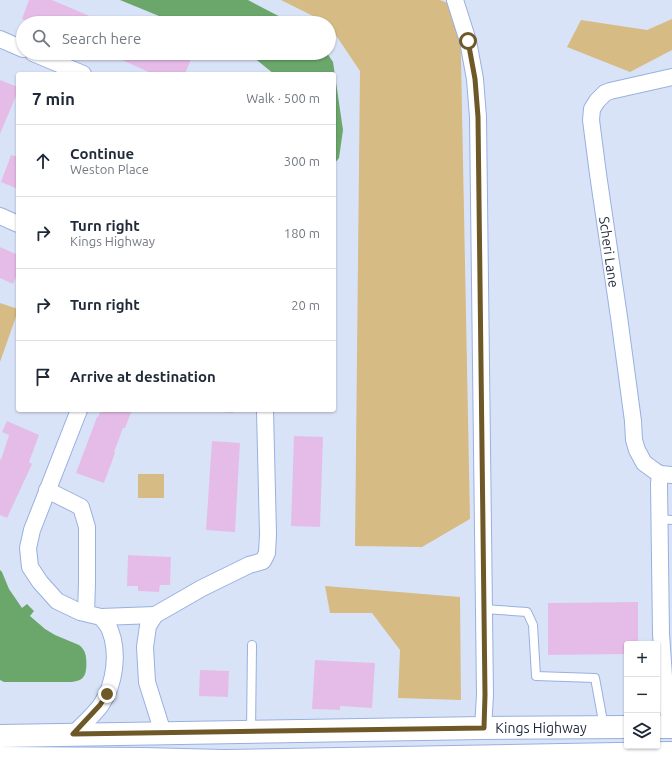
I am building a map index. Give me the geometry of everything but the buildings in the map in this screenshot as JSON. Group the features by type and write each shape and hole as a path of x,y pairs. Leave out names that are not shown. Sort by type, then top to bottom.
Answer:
{"main road":[{"name":"Kings Highway","path":"0,736 484,728 624,728"},
{"name":"Kings Highway","path":"0,758 224,761 512,759 672,753"}],"street":[{"path":"455,0 468,41 475,79 478,117 485,695 484,728"},
{"path":"0,39 16,46"},
{"path":"50,60 78,72"},
{"name":"Scheri Lane","path":"666,727 662,634 666,474 655,471 644,463 637,450 634,440 619,316 591,120 592,110 597,100 605,93 672,77"},
{"path":"0,216 16,223"},
{"path":"78,412 32,530 28,548 30,568 57,601 80,612 94,615 155,615"},
{"path":"163,733 147,682 145,647 148,626 155,615 202,588 250,565 263,561 267,552 268,534 265,412"},
{"path":"47,490 81,507 87,527 94,615 110,629 114,648 114,670 107,694 100,705 73,734"}],"lane":[{"path":"484,610 527,612 533,625 536,676 595,678 604,728"},
{"path":"251,732 252,644"}],"shaded area":[{"path":"120,0 248,0 279,16 159,16"},
{"path":"281,0 440,0 460,8 470,519 422,547 355,546 360,71 336,35 336,16 313,16"},
{"path":"672,19 672,50 630,72 567,47 581,20 647,30"},
{"path":"257,60 332,60 334,72 272,72"},
{"path":"336,82 343,130 339,158 336,162"},
{"path":"0,303 16,308 16,317 0,362"},
{"path":"138,474 164,474 164,498 138,498"},
{"path":"0,570 9,589 22,608 27,604 34,611 30,616 45,629 79,645 83,649 86,655 86,672 82,678 72,682 4,682 0,680"},
{"path":"325,586 460,597 461,700 398,698 400,650 372,613 330,613"}],"route":[{"path":"107,694 100,705 73,734 224,733 484,728 485,695 478,117 475,79 468,41"}]}
